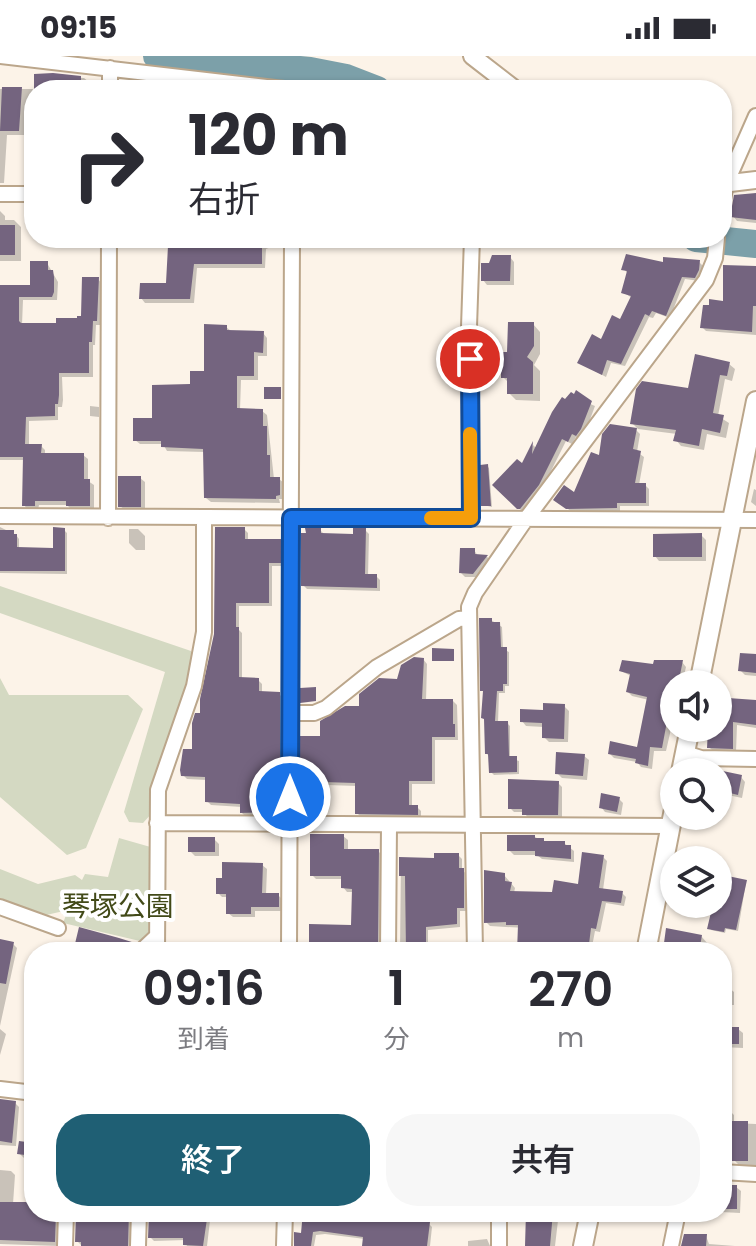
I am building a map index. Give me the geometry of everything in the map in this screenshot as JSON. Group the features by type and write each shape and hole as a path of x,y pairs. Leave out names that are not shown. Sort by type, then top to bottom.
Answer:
{"main road":[{"path":"702,670 756,401"},
{"path":"684,758 687,742"},
{"path":"648,942 670,830"},
{"path":"583,1246 588,1222"}],"street":[{"path":"0,56 210,80"},
{"path":"472,56 503,80"},
{"path":"110,68 110,80"},
{"path":"732,167 756,116"},
{"path":"732,183 756,180"},
{"path":"0,194 24,194"},
{"path":"108,518 109,248"},
{"path":"289,942 292,248"},
{"path":"471,518 469,327 472,248"},
{"path":"475,942 470,824 469,607 475,593 526,519 706,280 716,248"},
{"path":"0,516 756,520"},
{"path":"157,942 158,790 194,686 204,632 204,519"},
{"path":"290,713 314,713 326,708 377,667 459,619 469,618"},
{"path":"685,753 701,758 756,759"},
{"path":"157,823 389,825 660,818"},
{"path":"388,942 389,825"},
{"path":"0,907 58,928"},
{"path":"151,942 157,936"},
{"path":"0,1089 24,1092"},
{"path":"732,1173 756,1174"},
{"path":"65,1246 66,1222"},
{"path":"138,1246 139,1222"},
{"path":"284,1246 285,1222"},
{"path":"499,1222 499,1246"},
{"path":"671,1246 676,1222"}],"green space":[{"path":"0,586 191,651 190,684 152,813 143,823 129,822 124,812 165,672 0,613"},
{"path":"0,678 9,695 128,695 143,709 86,848 67,855 0,797"},
{"name":"琴塚公園","path":"119,838 154,848 148,934 140,941 63,923 68,910 42,916 0,900 0,869 38,884 75,875 82,880 85,874 108,877"}],"building":[{"path":"34,74 81,76 81,80 34,80"},
{"path":"2,87 22,87 19,131 0,131"},
{"path":"756,193 756,220 732,217 734,195"},
{"path":"0,225 15,225 15,255 0,255"},
{"path":"168,248 262,248 262,264 194,264 190,299 139,299 140,283 166,283"},
{"path":"626,254 663,262 663,257 700,260 699,270 695,278 682,277 666,316 652,311 649,316 645,314 621,364 607,360 602,375 577,363 592,334 601,339 612,315 620,319 631,296 621,293 627,271 621,270"},
{"path":"492,255 511,255 510,281 481,281 481,263 489,263"},
{"path":"30,261 48,261 48,270 53,270 54,292 52,297 19,297 21,323 56,323 56,318 81,316 82,277 99,277 97,321 93,321 92,342 89,342 89,373 59,373 55,416 26,417 25,444 42,444 41,453 84,453 84,479 90,479 90,506 66,506 66,501 35,501 35,506 22,506 23,457 0,457 0,285 30,285"},
{"path":"723,265 756,266 756,306 753,306 752,332 700,328 703,305 709,305 709,299 723,301"},
{"path":"508,322 534,322 534,346 527,357 533,362 533,394 507,394 507,378 501,378 501,352 507,352"},
{"path":"204,324 227,325 227,330 264,331 263,353 254,352 254,376 237,376 237,408 263,409 270,477 280,477 280,495 276,499 204,498 203,449 161,447 161,441 133,441 133,418 152,418 152,385 190,384 190,371 204,371"},
{"path":"695,354 730,362 727,376 720,375 713,413 724,415 720,433 702,429 699,446 673,441 676,430 630,424 636,389 642,381 688,388"},
{"path":"264,387 281,387 281,399 264,399"},
{"path":"576,390 592,401 581,429 576,436 572,434 568,442 562,439 539,485 517,509 492,485 517,459 522,463 533,441 532,454 562,397 565,399"},
{"path":"610,424 637,428 633,449 641,451 635,483 646,483 646,503 617,503 617,508 566,509 553,500 564,485 574,492 591,452 599,455 602,434"},
{"path":"488,464 491,506 481,506 480,465"},
{"path":"118,476 141,476 141,507 118,507"},
{"path":"53,527 65,528 65,571 0,571 0,530 14,530 17,547 53,548"},
{"path":"215,527 245,527 245,539 281,539 281,563 269,563 269,603 236,603 239,677 259,678 259,691 280,692 280,812 240,813 240,804 205,802 205,777 181,776 183,749 192,749 192,723 195,713 200,713 200,699 214,634"},
{"path":"305,528 321,528 321,533 353,534 353,528 366,528 365,574 377,574 377,588 301,586 301,533 306,533"},
{"path":"702,533 702,557 653,557 653,534"},
{"path":"460,548 475,548 475,554 488,555 473,574 459,573"},
{"path":"479,618 492,618 492,622 500,622 501,647 507,647 507,684 503,684 503,691 497,691 495,721 508,721 509,756 517,756 517,772 489,773 484,719 481,718 483,691 480,691"},
{"path":"432,648 454,649 454,661 432,661"},
{"path":"740,653 756,654 756,673 738,671"},
{"path":"414,657 424,658 422,699 453,699 455,724 455,737 432,737 432,781 409,781 409,805 418,805 418,815 355,814 355,783 323,782 322,814 300,813 300,791 308,792 309,761 300,761 300,736 320,736 320,721 345,706 359,706 359,694 379,678 397,679 401,665"},
{"path":"622,660 653,664 654,660 683,660 681,670 660,670 660,742 663,742 662,748 650,747 648,766 635,763 636,759 608,754 610,741 637,747 647,697 626,692 630,674 619,671"},
{"path":"316,687 316,701 300,703 300,688"},
{"path":"732,698 756,700 756,725 733,722 733,749 707,748 707,742 732,742"},
{"path":"543,703 565,704 564,739 542,738 542,723 520,722 520,709 543,710"},
{"path":"556,752 585,754 583,776 555,774"},
{"path":"732,773 742,775 738,795 732,794"},
{"path":"508,779 559,781 558,815 522,815 522,809 508,809"},
{"path":"601,793 620,797 617,812 599,808"},
{"path":"310,834 344,834 344,849 379,849 378,942 309,942 309,924 351,925 352,889 341,888 341,876 310,876"},
{"path":"507,835 535,835 535,838 544,838 544,841 565,841 565,845 571,845 571,859 535,856 535,851 507,851"},
{"path":"188,837 215,837 215,852 188,852"},
{"path":"582,852 604,855 599,888 623,891 621,903 602,901 596,929 591,928 589,942 517,942 518,925 484,923 484,870 505,873 505,881 512,882 510,891 552,892 554,880 578,884"},
{"path":"434,853 459,853 459,868 464,868 464,908 457,908 457,924 426,927 426,942 406,942 405,876 399,876 399,857 434,858"},
{"path":"222,862 263,863 262,893 279,893 279,907 251,907 251,914 226,914 226,894 216,894 216,878 222,878"},
{"path":"732,877 747,880 736,930 725,928 724,932 707,929 710,918 732,918"},
{"path":"79,927 132,942 75,942"},
{"path":"666,928 702,935 701,942 664,942"},
{"path":"0,939 14,942 6,984 0,983"},
{"path":"732,1027 739,1027 739,1044 732,1044"},
{"path":"0,1099 16,1101 12,1143 0,1141"},
{"path":"732,1121 748,1121 748,1161 732,1161"},
{"path":"19,1141 24,1142 24,1155 17,1154"},
{"path":"732,1185 737,1185 737,1209 732,1209"},
{"path":"0,1202 24,1202 24,1222 56,1222 55,1242 0,1240"},
{"path":"76,1222 129,1222 128,1246 81,1246 81,1242 75,1242"},
{"path":"149,1222 207,1222 203,1246 183,1245 183,1238 148,1238"},
{"path":"302,1222 430,1222 427,1246 362,1246 363,1237 320,1231 313,1232 311,1246 294,1246 294,1232 301,1233"},
{"path":"526,1222 552,1222 550,1246 525,1246"},
{"path":"684,1234 707,1234 706,1246 681,1246"}],"waterway":[{"path":"157,56 310,71 351,80"},
{"path":"732,242 756,244"}],"slow traffic":[{"path":"431,518 471,518 470,434"}],"route":[{"path":"290,797 291,518 471,518 470,359"}]}
